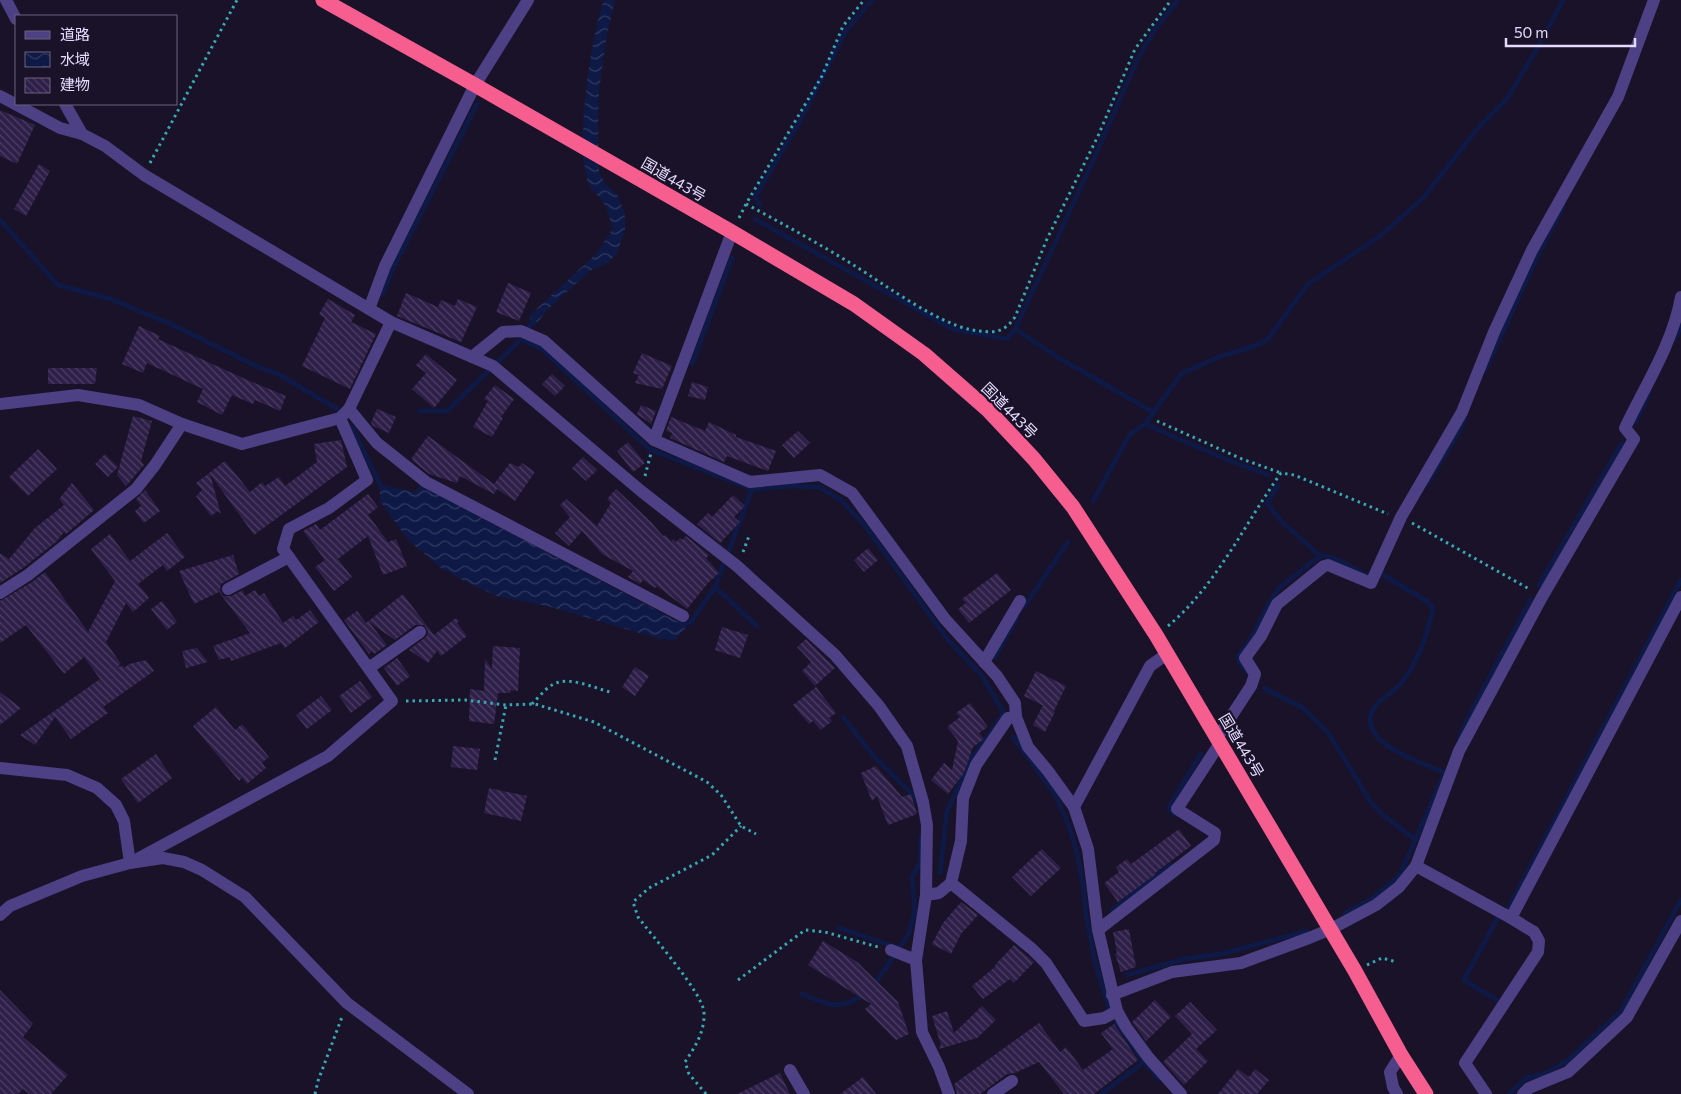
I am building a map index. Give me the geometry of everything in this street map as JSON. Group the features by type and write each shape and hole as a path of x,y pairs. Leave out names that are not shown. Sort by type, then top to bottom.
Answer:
{"highway":[{"name":"国道443号","path":"322,0 476,85 854,304 924,354 988,410 1034,459 1073,507 1156,635 1355,970 1401,1055 1426,1094"}],"street":[{"path":"6,0 15,16"},
{"path":"370,309 385,266 476,85 528,0"},
{"path":"1098,930 1214,840 1215,833 1177,809 1251,686 1255,674 1246,658 1261,636 1277,604 1324,566 1371,583 1401,517 1462,412 1494,332 1532,250 1618,97 1654,0"},
{"path":"0,96 15,104"},
{"path":"17,105 60,128 82,134 105,146 144,175 391,322 493,366 641,491 738,566 835,655 879,706 907,746 922,802 927,825 926,896 916,960 922,1032 939,1066 949,1094"},
{"path":"66,105 82,134"},
{"path":"654,440 732,232"},
{"path":"1112,995 1172,972 1241,963 1331,930 1376,905 1399,887 1416,866 1459,751 1542,597 1634,439 1625,428 1674,323 1681,297"},
{"path":"0,404 78,395 138,405 182,424 242,444 340,418 349,409 391,322"},
{"path":"472,357 503,332 521,331 544,341 654,440 750,482 820,475 852,493 945,620 997,676 1015,702 1016,717 1028,747 1074,807 1088,849 1098,930 1117,1011 1148,1057 1181,1094"},
{"path":"349,409 377,443 426,482 683,616"},
{"path":"130,863 328,756 392,701 284,548 289,529 329,508 367,480 340,418"},
{"path":"0,593 28,575 136,489 156,465 182,424"},
{"path":"228,589 289,557"},
{"path":"1510,918 1681,597"},
{"path":"984,662 1020,601"},
{"path":"369,668 420,632"},
{"path":"1074,807 1150,666 1167,654"},
{"path":"926,896 939,893 951,883 961,841 963,798 976,765 1008,718 1016,717"},
{"path":"0,768 66,775 97,788 116,805 124,821 130,863"},
{"path":"0,915 10,906 82,876 130,863 164,858 184,862 202,870 245,897 347,1003 468,1094"},
{"path":"1416,866 1534,932 1539,941 1538,952 1465,1063 1486,1094"},
{"path":"951,883 1032,950 1046,964 1084,1021 1104,1018 1117,1011"},
{"path":"1524,1094 1529,1088 1568,1072 1627,1017 1681,922"},
{"path":"891,950 916,960"},
{"path":"1397,1094 1393,1087 1390,1072 1401,1055"},
{"path":"790,1070 804,1094"},
{"path":"993,1094 1012,1081"}],"path":[{"path":"144,175 237,0"},
{"path":"732,232 746,204 822,76 844,26 864,0"},
{"path":"746,204 817,242 939,318 971,330 997,332 1007,328 1015,317 1048,239 1098,136 1135,49 1170,0"},
{"path":"1157,421 1242,459 1282,473 1294,474 1393,517 1401,517 1542,597"},
{"path":"641,491 654,440"},
{"path":"1156,635 1177,618 1205,586 1282,473"},
{"path":"532,704 551,685 558,682 572,682 610,692"},
{"path":"392,701 465,700 506,705 535,704 594,722 707,782 721,795 741,826 756,834"},
{"path":"495,760 506,705"},
{"path":"706,1094 689,1074 685,1062 700,1040 704,1012 698,994 638,917 633,902 649,888 712,855 741,826"},
{"path":"738,980 805,930 825,932 891,950"},
{"path":"1355,970 1382,958 1397,962"},
{"path":"314,1094 347,1003"}],"water":[{"path":"604,0 615,0 607,35 599,90 599,171 604,182 618,196 625,215 625,230 617,253 608,263 591,270 547,310 534,327 529,316 596,254 612,230 605,205 590,187 585,171 583,148 589,66"},
{"path":"380,484 415,492 420,485 677,621 685,620 690,623 675,640 660,639 551,607 497,596 468,583 441,568 408,540 380,501"}],"building":[{"path":"0,110 35,125 17,164 0,156"},
{"path":"39,164 50,171 26,216 14,209"},
{"path":"508,283 531,293 519,321 496,312"},
{"path":"406,293 438,307 441,300 455,306 458,299 477,307 461,342 397,316"},
{"path":"328,299 355,315 351,322 376,334 350,389 302,366 325,318 319,314"},
{"path":"139,326 160,336 158,339 286,396 280,411 255,400 253,404 232,395 222,415 197,402 203,389 147,363 143,373 122,364"},
{"path":"642,353 672,366 662,389 635,383 639,375 633,373"},
{"path":"426,354 457,380 434,408 412,389 426,373 416,365"},
{"path":"48,368 97,368 95,384 48,384"},
{"path":"552,374 565,386 555,396 542,384"},
{"path":"692,382 708,387 705,400 688,396"},
{"path":"495,385 514,399 501,417 503,418 492,437 473,427 488,401 484,399"},
{"path":"641,405 656,411 651,424 637,414"},
{"path":"377,409 396,417 389,433 373,426 371,423"},
{"path":"133,416 152,421 141,461 144,465 126,486 117,475"},
{"path":"671,417 705,431 709,422 736,435 736,437 776,451 768,471 727,456 724,462 670,438 672,433 666,431"},
{"path":"798,431 810,443 794,458 782,445"},
{"path":"428,436 494,484 510,463 519,467 522,463 535,472 515,501 497,489 494,494 460,476 457,483 429,474 412,460 414,458 411,459"},
{"path":"341,440 347,467 254,535 210,474 221,514 218,511 211,516 196,496 202,490 196,483 225,461 250,492 262,482 265,486 279,477 285,486 317,462 314,444"},
{"path":"628,442 645,463 633,472 617,451"},
{"path":"38,449 57,469 28,496 9,477"},
{"path":"105,454 118,467 108,477 95,464"},
{"path":"583,457 597,470 586,481 572,468"},
{"path":"72,483 94,510 66,534 64,532 56,542 23,568 0,583 0,553 9,559 35,528 64,505 59,499"},
{"path":"616,489 663,536 665,535 671,541 673,539 676,542 686,536 709,555 706,558 719,573 708,583 687,609 657,586 655,588 643,580 640,584 628,577 633,571 602,554 582,531 569,546 555,533 570,517 560,505 566,499 597,526 611,503 607,499"},
{"path":"145,490 160,511 144,523 135,511 141,506 136,499"},
{"path":"368,494 378,507 368,515 388,542 396,539 407,566 383,575 368,536 338,559 352,577 334,591 315,567 325,560 303,531 316,524 320,530"},
{"path":"733,495 745,506 734,517 740,522 720,543 697,524 708,513 712,517"},
{"path":"167,533 185,557 167,571 163,565 138,584 149,598 133,612 126,603 106,642 121,664 117,667 123,666 124,668 129,664 146,660 154,671 103,707 108,713 71,739 55,717 35,745 20,735 100,679 84,657 64,674 26,625 0,643 0,601 45,572 88,632 115,581 91,549 110,534 130,561"},
{"path":"868,548 878,560 864,572 854,560"},
{"path":"233,555 239,574 221,584 220,589 223,596 231,596 243,590 245,596 255,590 259,596 264,593 283,623 293,616 296,620 310,610 319,622 285,648 281,643 231,661 230,657 219,660 213,646 250,633 219,592 194,604 179,571"},
{"path":"997,573 1011,590 969,623 958,609 966,603 962,599"},
{"path":"403,594 434,635 456,618 459,621 457,623 467,636 441,656 437,651 428,663 409,650 427,636 428,631 424,625 415,625 395,640 369,622 387,645 374,654 372,651 369,654 344,620 357,611 366,623"},
{"path":"162,601 177,622 167,630 151,609"},
{"path":"722,627 748,635 740,658 715,650"},
{"path":"806,639 835,668 815,686 802,671 811,662 797,647"},
{"path":"493,646 520,648 518,691 510,690 511,693 498,693 494,724 469,721 470,689 484,691 485,659 492,669"},
{"path":"197,648 208,662 186,668 182,651"},
{"path":"397,658 410,676 397,686 384,668"},
{"path":"635,667 649,676 635,696 622,687"},
{"path":"1036,671 1066,686 1054,711 1024,696"},
{"path":"360,681 372,697 351,713 339,696"},
{"path":"816,687 836,713 829,718 832,721 821,730 813,721 809,724 793,705"},
{"path":"0,692 21,708 0,725"},
{"path":"321,696 332,710 307,729 296,715"},
{"path":"970,703 988,727 979,733 984,739 973,747 964,773 948,794 931,780 944,763 952,770 958,741 947,727 960,717 956,713"},
{"path":"1043,705 1055,712 1045,732 1033,725"},
{"path":"216,707 235,730 242,724 269,757 262,763 266,768 247,784 242,778 239,781 193,726"},
{"path":"453,746 480,749 477,770 451,767"},
{"path":"156,754 172,778 138,803 121,779"},
{"path":"876,766 902,797 911,794 917,814 888,825 877,796 872,801 861,773"},
{"path":"489,788 527,796 521,821 484,813"},
{"path":"1179,829 1191,846 1118,902 1104,883 1119,872 1116,867 1127,859 1131,864"},
{"path":"1042,849 1061,868 1031,896 1012,877"},
{"path":"961,902 978,915 961,934 951,954 932,944 943,923"},
{"path":"1129,929 1136,967 1121,972 1115,954 1117,953 1113,932"},
{"path":"823,941 857,962 898,1002 909,1034 896,1040 865,1009 871,1004 808,965"},
{"path":"1014,945 1034,962 1014,983 1010,979 983,999 972,986 996,966"},
{"path":"0,990 33,1024 23,1037 68,1075 51,1094 29,1094 23,1089 18,1094 0,1094"},
{"path":"1155,1000 1171,1017 1146,1041 1132,1022"},
{"path":"1190,1002 1217,1030 1196,1049 1208,1061 1184,1085 1163,1062 1192,1034 1175,1016"},
{"path":"982,1006 996,1020 977,1038 939,1049 941,1045 932,1016 947,1011 954,1033"},
{"path":"1039,1023 1060,1052 1066,1047 1083,1070 1113,1049 1101,1033 1114,1024 1138,1060 1094,1094 1064,1094 1039,1062 1015,1073 1007,1074 980,1094 957,1094 954,1084"},
{"path":"1238,1069 1249,1077 1255,1069 1269,1080 1257,1094 1218,1094"},
{"path":"780,1073 790,1094 737,1094"},
{"path":"863,1077 876,1094 840,1094"}],"waterway":[{"path":"760,205 755,197 800,121 846,30 872,0"},
{"path":"755,219 953,329 1007,339 1015,329 1092,163 1138,58 1154,31 1178,0"},
{"path":"1093,501 1130,434 1145,424 1181,374 1216,358 1257,345 1268,339 1307,285 1380,236 1423,198 1478,128 1507,99 1563,0"},
{"path":"382,295 392,270 477,104"},
{"path":"1485,371 1538,255 1563,207"},
{"path":"0,220 58,285 111,299 175,326 254,365 280,375 337,409"},
{"path":"692,364 732,258"},
{"path":"420,411 447,411 521,339 535,318"},
{"path":"1675,339 1681,326"},
{"path":"1015,329 1059,358 1153,412"},
{"path":"521,339 543,350 649,449 752,489 791,486 819,487 841,500 866,527 948,640 982,676 1003,711 1002,716 972,758 947,811 940,873"},
{"path":"1635,423 1649,394"},
{"path":"1427,484 1459,432 1465,418"},
{"path":"1145,424 1230,461 1269,475"},
{"path":"352,427 380,484"},
{"path":"1539,585 1622,443"},
{"path":"1278,485 1267,503 1282,522 1320,556"},
{"path":"729,550 752,489"},
{"path":"1024,607 1068,542"},
{"path":"1247,672 1239,662 1239,655 1252,637 1279,588 1320,556 1331,557 1366,575"},
{"path":"690,623 715,587 723,565"},
{"path":"1380,573 1428,602 1433,608 1418,656 1408,674 1399,686 1374,708 1370,720 1373,731 1381,741 1393,749 1445,773"},
{"path":"1508,909 1681,580"},
{"path":"715,587 757,626"},
{"path":"1459,739 1469,716 1531,599"},
{"path":"995,657 1017,618"},
{"path":"1264,688 1303,708 1329,734 1370,801 1384,816 1416,840"},
{"path":"843,717 872,754 917,799 917,802"},
{"path":"1013,737 1056,796 1069,826 1083,884 1086,915 1095,962 1109,1008"},
{"path":"1175,815 1169,809 1170,805 1201,754"},
{"path":"1345,913 1373,898 1400,875 1445,772"},
{"path":"839,928 899,948 909,933 915,912 912,877 920,863 921,836"},
{"path":"1112,910 1171,865"},
{"path":"1509,1094 1526,1078 1544,1074 1567,1061 1621,1011 1681,900"},
{"path":"1497,919 1464,980 1500,1002 1498,1005"},
{"path":"1127,975 1184,959 1221,954 1307,931"},
{"path":"874,985 896,953"},
{"path":"802,994 818,1001 840,1005 855,1000 864,994"},
{"path":"1116,1022 1144,1062 1159,1079"},
{"path":"1101,1094 1144,1062"}]}
